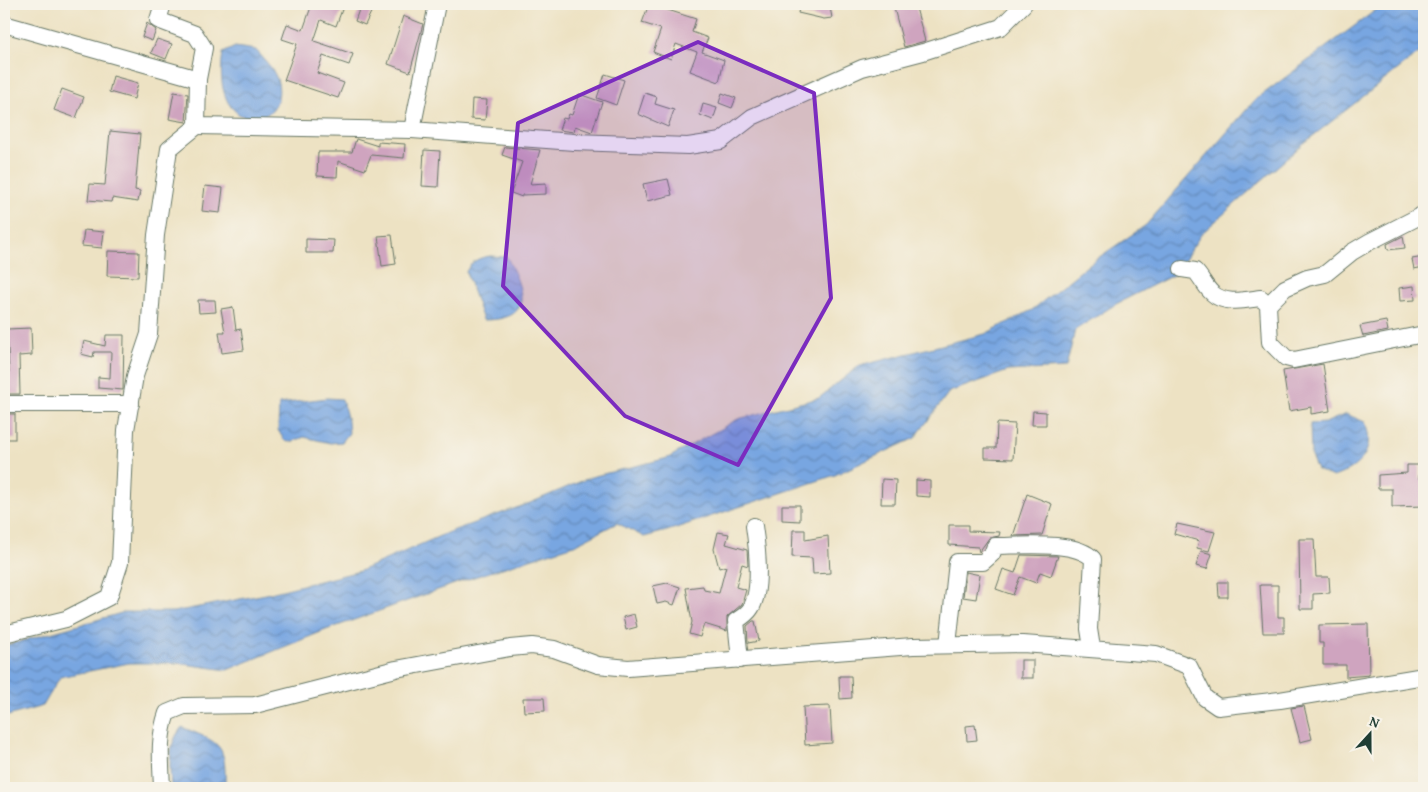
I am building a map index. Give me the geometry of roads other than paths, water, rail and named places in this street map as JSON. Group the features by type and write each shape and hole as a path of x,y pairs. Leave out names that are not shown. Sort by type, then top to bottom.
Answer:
{"street":[{"path":"163,4 158,20 196,34 204,48 198,79 197,126"},
{"path":"412,130 437,4"},
{"path":"4,634 66,619 109,598 120,563 126,430 135,376 149,334 156,234 169,149 197,126 412,130 574,142 688,146 722,141 752,117 795,96 862,68 923,52 1001,27 1024,4"},
{"path":"4,24 198,79"},
{"path":"1268,305 1285,288 1307,278 1325,274 1369,242 1424,214"},
{"path":"1182,268 1195,271 1211,293 1222,299 1238,301 1262,298 1268,305 1270,342 1286,358 1294,360 1424,334"},
{"path":"4,404 130,404"},
{"path":"740,660 736,622 750,609 754,599 758,554 754,526"},
{"path":"948,645 957,562 983,562 992,554 995,546 1040,546 1069,548 1087,553 1093,559 1090,629 1092,648"},
{"path":"162,788 160,742 163,726 167,713 184,706 255,705 396,669 510,648 532,646 554,649 598,665 628,668 913,646 1023,644 1092,648 1156,654 1189,666 1205,698 1218,707 1280,700 1424,676"}],"water":[{"path":"1384,4 1424,4 1424,49 1304,143 1202,233 1175,274 1116,304 1075,330 1066,368 1008,371 949,392 915,438 835,475 667,531 644,537 617,523 574,545 474,577 326,630 227,670 177,663 129,663 60,677 43,706 4,717 4,646 125,612 173,612 266,594 360,571 449,532 530,503 591,477 668,458 738,419 819,398 859,366 985,334 1032,310 1092,262 1146,225 1255,100"},
{"path":"235,47 256,50 277,79 278,96 273,109 263,116 250,118 238,113 228,101 222,81 223,53"},
{"path":"490,256 507,257 518,281 521,301 518,309 511,315 500,319 483,320 466,272 475,261"},
{"path":"327,398 342,399 349,433 342,442 330,443 304,437 292,442 284,440 278,430 279,404"},
{"path":"1346,414 1365,422 1368,432 1367,450 1351,469 1333,477 1317,470 1311,456 1310,424 1325,423"},
{"path":"182,727 206,737 219,747 224,762 225,788 171,788 170,756 174,741"}]}
